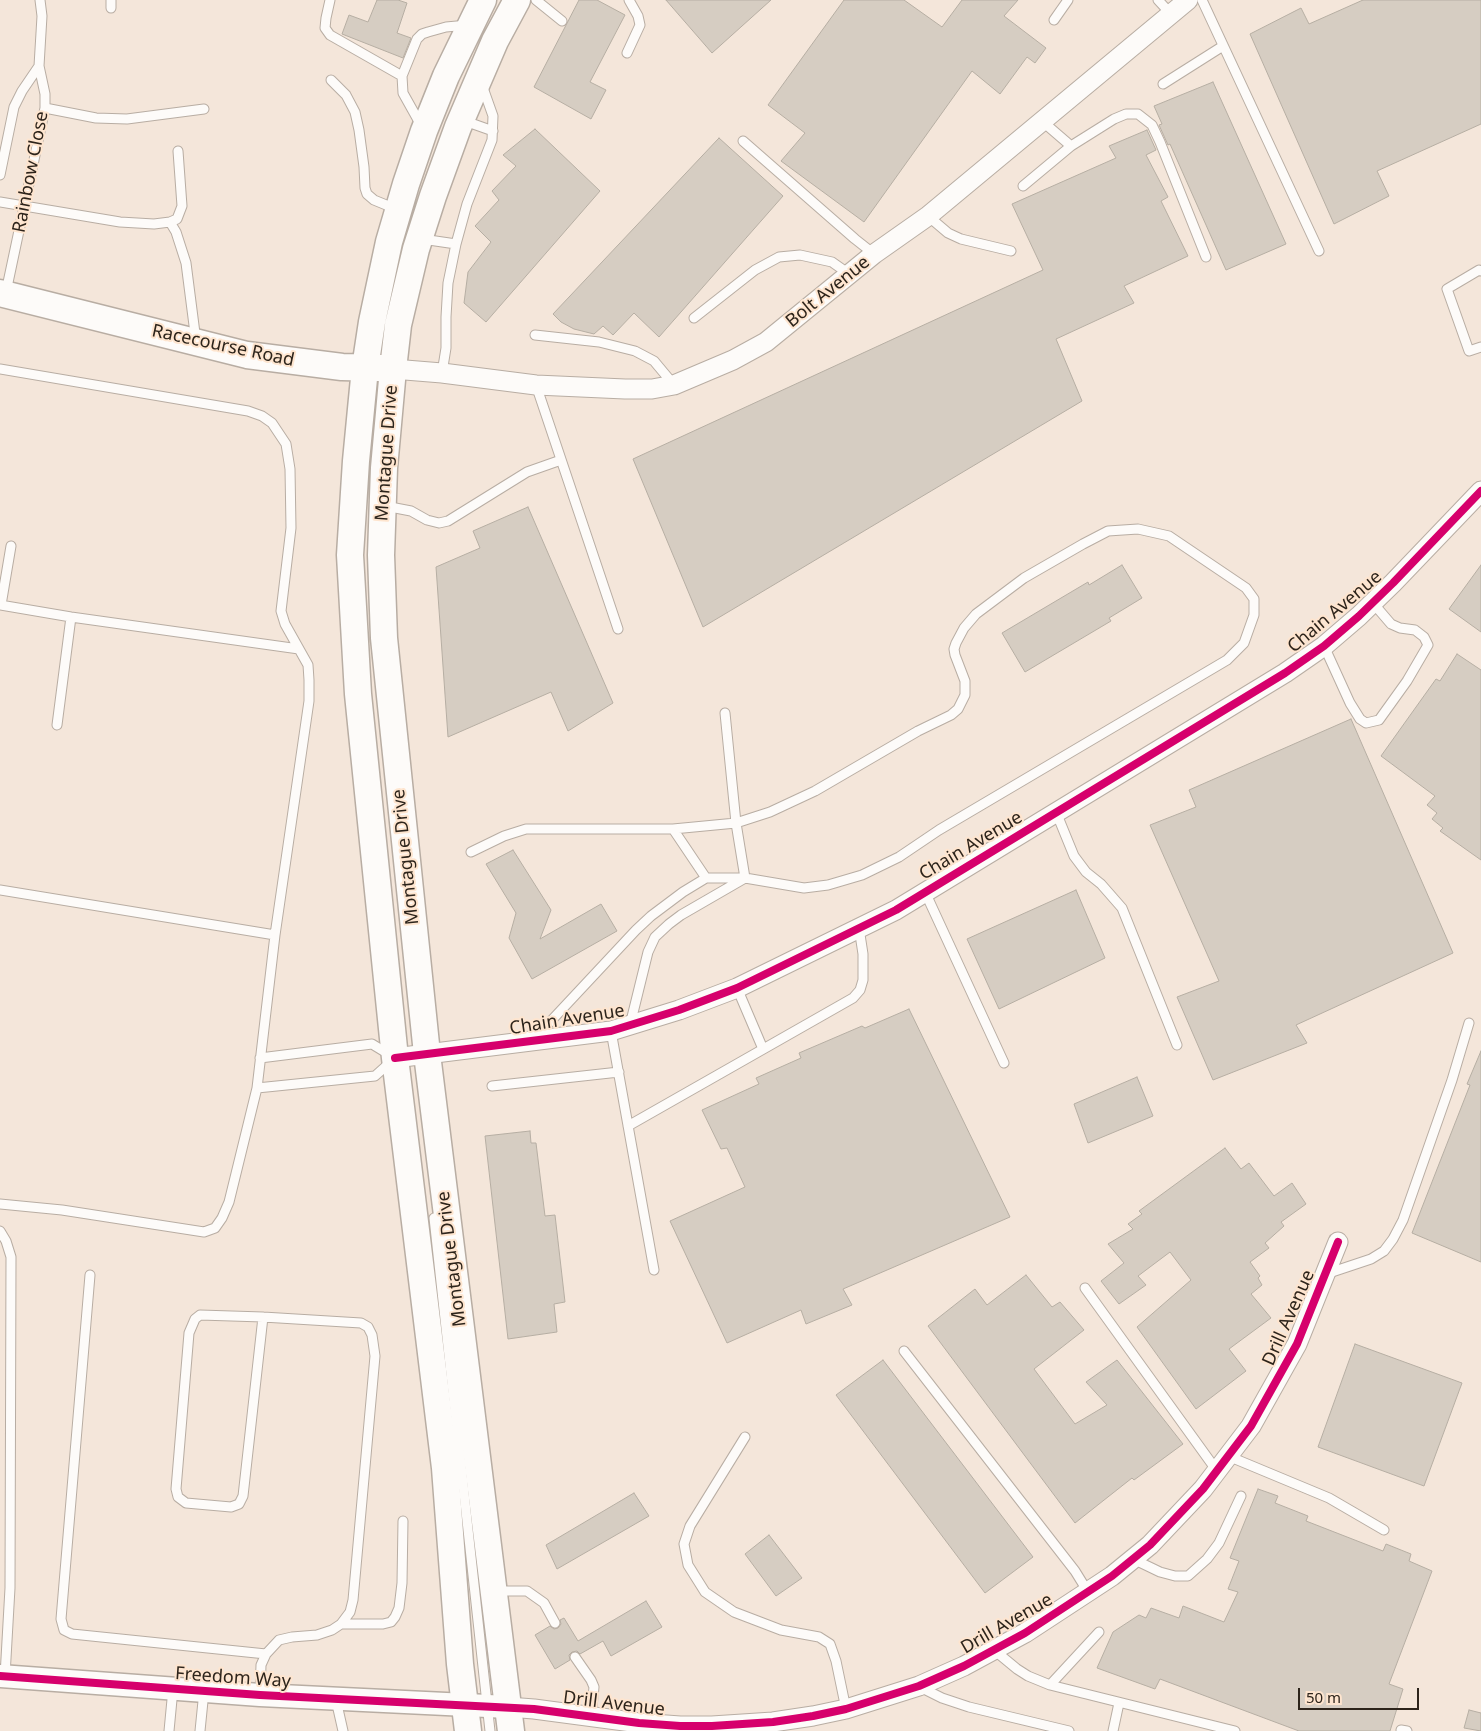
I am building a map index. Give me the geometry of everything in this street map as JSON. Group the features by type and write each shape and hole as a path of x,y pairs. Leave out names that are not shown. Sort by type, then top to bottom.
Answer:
{"main road":[{"name":"Montague Drive","path":"483,0 446,76 424,131 389,242 365,368 356,462 350,569 358,694 395,1058 445,1468 493,1713"},
{"name":"Montague Drive","path":"493,1713 495,1592 467,1385 411,934 384,638 381,555 393,369 398,325 419,238 433,196 479,78 517,0"},
{"name":"Racecourse Road","path":"2,300 142,329 247,355 342,367 393,369"},
{"name":"Montague Drive","path":"468,1731 493,1713"}],"street":[{"name":"Bolt Avenue","path":"393,369 536,385 625,390 652,389 674,385 733,360 766,342 874,254 928,216 1188,0"},
{"name":"Chain Avenue","path":"395,1058 611,1031 679,1010 737,988 896,910 1285,673 1324,646 1373,603 1465,510 1481,491"},
{"name":"Drill Avenue","path":"493,1713 534,1709 591,1717 644,1728 713,1729 813,1716 846,1709 920,1686 1025,1633 1088,1593 1133,1559 1150,1545 1203,1489 1251,1426 1297,1344 1338,1242"},
{"name":"Freedom Way","path":"2,1676 336,1699 493,1713"}],"lane":[{"name":"Rainbow Close","path":"2,300 46,108 39,66 42,16 40,0"},
{"path":"330,0 325,28 330,35 402,76"},
{"path":"536,0 562,21"},
{"path":"627,53 640,25 638,16 628,0"},
{"path":"1054,20 1068,0"},
{"path":"1158,0 1171,14"},
{"path":"1202,0 1318,251"},
{"path":"424,131 403,93 402,76 417,39 422,34 446,27 470,25"},
{"path":"1163,84 1223,46"},
{"name":"Rainbow Close","path":"0,175 14,107 39,66"},
{"path":"442,373 446,348 448,283 456,244 467,204 492,140 493,116 479,78"},
{"path":"332,80 346,95 355,112 367,194 374,200 398,211"},
{"path":"46,108 96,118 127,118 204,108"},
{"path":"1023,186 1070,146 1114,118 1126,114 1138,114 1152,125 1206,257"},
{"path":"462,120 493,131"},
{"path":"1042,121 1070,146"},
{"path":"742,141 874,254"},
{"path":"0,202 120,222 154,224 170,222 177,219 182,206 178,151"},
{"path":"928,216 948,233 961,239 1011,251"},
{"path":"170,222 176,232 186,263 196,342"},
{"path":"419,238 456,244"},
{"path":"694,318 755,270 779,257 800,256 832,262 849,274"},
{"path":"1481,271 1479,270 1447,289 1470,351 1481,347"},
{"path":"535,335 599,342 636,351 654,360 674,385"},
{"path":"0,369 248,411 262,416 272,423 286,444 290,469 291,528 281,611 285,624 308,665 309,701 275,935 257,1088 229,1202 222,1218 215,1228 204,1232 62,1210 0,1204"},
{"path":"536,385 618,629"},
{"path":"383,505 411,511 427,520 439,523 448,521 527,472 561,460"},
{"path":"471,852 504,836 526,830 673,829 736,824 770,812 814,791 918,731 951,715 958,709 966,695 965,681 955,655 956,642 964,628 976,614 1024,578 1108,532 1138,529 1169,536 1246,588 1254,599 1254,615 1244,642 1227,660 939,830 898,857 862,875 828,885 804,888 745,878 706,878 669,902 641,926 532,1042"},
{"path":"11,546 0,605 71,617 299,649"},
{"path":"1324,646 1350,703 1360,719 1366,723 1379,720 1407,681 1428,645 1424,637 1415,630 1400,628 1391,624 1373,603"},
{"path":"57,725 71,617"},
{"path":"379,684 384,638"},
{"path":"725,713 736,824 745,878"},
{"path":"1056,812 1074,856 1086,872 1101,884 1122,908 1177,1045"},
{"path":"673,829 706,878"},
{"path":"630,1025 648,952 655,937 681,915 745,878"},
{"path":"0,890 275,935"},
{"path":"925,892 1004,1063"},
{"path":"628,1126 853,998 860,990 863,980 863,954 859,928"},
{"path":"737,988 763,1049"},
{"path":"1325,1274 1371,1259 1384,1251 1394,1239 1452,1080 1469,1023"},
{"path":"611,1031 654,1270"},
{"path":"257,1088 375,1076 395,1058 372,1044 260,1058"},
{"path":"422,1088 427,1054"},
{"path":"492,1086 619,1072"},
{"path":"434,1213 493,1713 490,1731"},
{"path":"0,1231 6,1241 11,1257 10,1588 4,1622 2,1676"},
{"path":"90,1276 61,1619 64,1630 72,1634 266,1654"},
{"path":"1086,1288 1222,1464 1330,1498 1384,1530"},
{"path":"260,1695 262,1665 266,1654 279,1640 317,1635 332,1630 341,1624 350,1612 353,1600 375,1356 372,1335 368,1327 361,1323 263,1316 200,1316 191,1326 176,1489 178,1497 186,1503 231,1507 239,1504 243,1496 263,1316"},
{"path":"904,1351 1075,1571 1088,1593"},
{"path":"745,1437 690,1526 684,1544 688,1565 705,1592 734,1612 781,1630 819,1637 830,1644 836,1661 846,1709"},
{"path":"1133,1559 1160,1572 1175,1576 1188,1576 1207,1559 1219,1543 1241,1496"},
{"path":"341,1624 383,1624 391,1622 395,1617 399,1608 402,1583 403,1521"},
{"path":"495,1592 527,1591 544,1603 555,1623"},
{"path":"1050,1685 1099,1632"},
{"path":"994,1650 1028,1676 1050,1685 1235,1731"},
{"path":"576,1657 594,1687 591,1717"},
{"path":"920,1686 942,1698 968,1707 1069,1731"},
{"path":"170,1731 173,1688"},
{"path":"200,1731 204,1691"},
{"path":"336,1699 343,1731"},
{"path":"1113,1731 1119,1703"}],"building":[{"path":"377,0 398,0 407,3 397,33 411,38 403,58 342,34 349,15 368,22"},
{"path":"579,0 597,0 625,15 590,82 606,90 591,119 534,87"},
{"path":"666,0 771,0 712,53"},
{"path":"844,0 904,0 942,27 962,0 1018,0 1004,16 1046,48 1035,63 1027,57 1000,94 972,71 864,222 781,161 805,133 768,105"},
{"path":"1363,0 1481,0 1481,124 1377,171 1389,196 1334,224 1250,34 1301,8 1309,24"},
{"path":"1213,82 1286,244 1226,270 1170,144 1168,145 1159,125 1162,124 1154,106"},
{"path":"535,129 600,191 486,322 464,303 468,272 491,242 475,226 499,200 492,191 516,166 503,155"},
{"path":"1147,130 1156,150 1146,155 1168,197 1161,201 1188,256 1124,286 1134,303 1056,339 1082,401 703,627 633,459 1043,270 1012,204 1116,158 1109,146"},
{"path":"719,138 783,196 659,337 634,313 613,335 603,326 594,334 574,329 561,322 553,314"},
{"path":"528,507 613,703 568,731 551,692 448,737 436,567 480,548 473,531"},
{"path":"1122,565 1142,598 1109,618 1111,621 1025,672 1002,633 1088,582 1089,585"},
{"path":"1481,565 1481,632 1449,609"},
{"path":"1457,654 1481,670 1481,860 1440,831 1443,828 1432,819 1437,813 1427,805 1435,796 1381,756 1436,679 1440,681"},
{"path":"1351,719 1453,953 1296,1025 1307,1043 1213,1080 1177,997 1219,981 1150,825 1196,807 1189,790"},
{"path":"513,850 551,910 540,939 601,904 617,931 532,979 509,938 516,913 486,864"},
{"path":"1076,890 1105,958 999,1009 967,939"},
{"path":"909,1009 1010,1217 843,1289 852,1305 806,1324 801,1310 727,1343 670,1221 745,1187 727,1148 721,1149 702,1110 759,1084 756,1078 801,1058 799,1053 862,1026 865,1028"},
{"path":"1481,1051 1481,1262 1412,1233 1470,1085 1467,1084"},
{"path":"1137,1077 1153,1116 1088,1143 1074,1104"},
{"path":"530,1131 531,1143 536,1143 545,1216 555,1215 565,1302 554,1304 557,1332 508,1339 485,1136"},
{"path":"1225,1148 1241,1169 1249,1163 1274,1196 1292,1183 1306,1204 1281,1222 1284,1226 1265,1243 1269,1248 1250,1262 1260,1276 1258,1278 1262,1285 1251,1294 1271,1318 1229,1349 1246,1371 1196,1409 1137,1327 1191,1280 1170,1252 1138,1276 1146,1285 1119,1304 1101,1281 1124,1263 1108,1244 1133,1229 1128,1224 1142,1214 1139,1211"},
{"path":"1026,1275 1052,1307 1060,1302 1084,1330 1034,1369 1075,1424 1107,1405 1086,1382 1117,1360 1183,1444 1134,1480 1132,1478 1075,1523 928,1326 975,1289 987,1305"},
{"path":"1355,1344 1462,1383 1424,1486 1318,1447"},
{"path":"883,1360 1033,1557 985,1593 836,1395"},
{"path":"1258,1489 1278,1496 1275,1503 1308,1516 1306,1521 1383,1551 1386,1544 1411,1554 1409,1561 1432,1571 1389,1684 1403,1689 1390,1731 1299,1731 1160,1679 1155,1689 1097,1668 1113,1632 1139,1615 1146,1618 1151,1608 1179,1618 1183,1606 1224,1622 1238,1592 1228,1589 1239,1561 1230,1558"},
{"path":"634,1493 649,1516 557,1569 546,1545"},
{"path":"769,1535 802,1578 776,1596 745,1554"},
{"path":"646,1601 662,1627 611,1656 603,1641 580,1654 577,1651 572,1652 569,1655 570,1660 555,1669 535,1635 550,1626 554,1629 558,1628 561,1624 560,1620 564,1618 578,1641"},
{"path":"1469,1710 1481,1713 1481,1731 1464,1728"}],"cycle path":[{"path":"395,1058 611,1031 679,1010 737,988 896,910 1285,673 1324,646 1393,583 1481,491"},
{"path":"0,1676 260,1695 534,1709 639,1723 680,1726 773,1722 813,1716 846,1709 919,1686 964,1666 1025,1633 1112,1576 1150,1545 1203,1489 1251,1426 1297,1344 1338,1242"}]}
